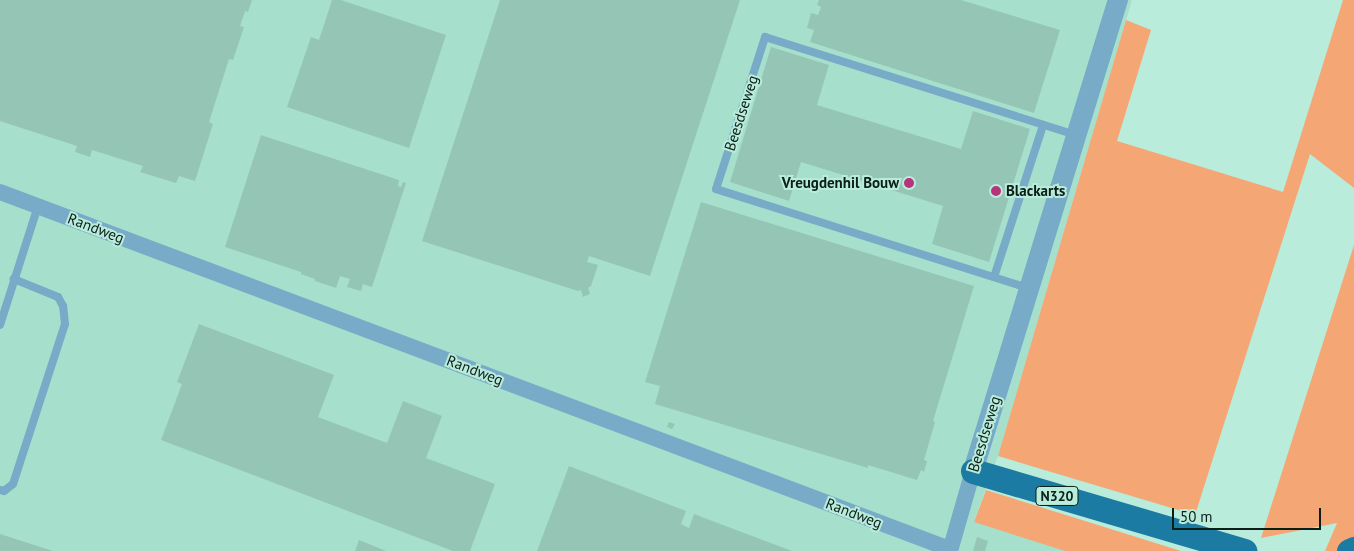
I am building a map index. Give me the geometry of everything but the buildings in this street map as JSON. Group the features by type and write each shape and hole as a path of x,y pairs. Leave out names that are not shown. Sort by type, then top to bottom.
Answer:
{"main road":[{"name":"N320","path":"973,471 1244,551"},
{"path":"1349,551 1354,548"}],"street":[{"name":"Beesdseweg","path":"950,550 1118,0"},
{"name":"Randweg","path":"0,192 950,550"}],"lane":[{"name":"Beesdseweg","path":"1029,288 716,189 765,37 1076,136"},
{"path":"994,277 1043,125"},
{"path":"0,325 38,206"},
{"path":"0,490 4,491 13,484 65,324 63,306 58,297 14,279"}],"shaded area":[{"path":"0,0 1132,0 998,456 974,521 1065,551 0,551"},
{"path":"1343,0 1354,0 1354,188 1310,154 1195,515 998,456 1126,20 1151,30 1117,141 1283,192"},
{"path":"1354,245 1354,551 1325,551 1337,523 1261,538"},
{"path":"986,490 1181,551 1065,551 974,522"}],"place":[{"name":"Vreugdenhil Bouw","path":"909,183"},
{"name":"Blackarts","path":"996,191"}]}
